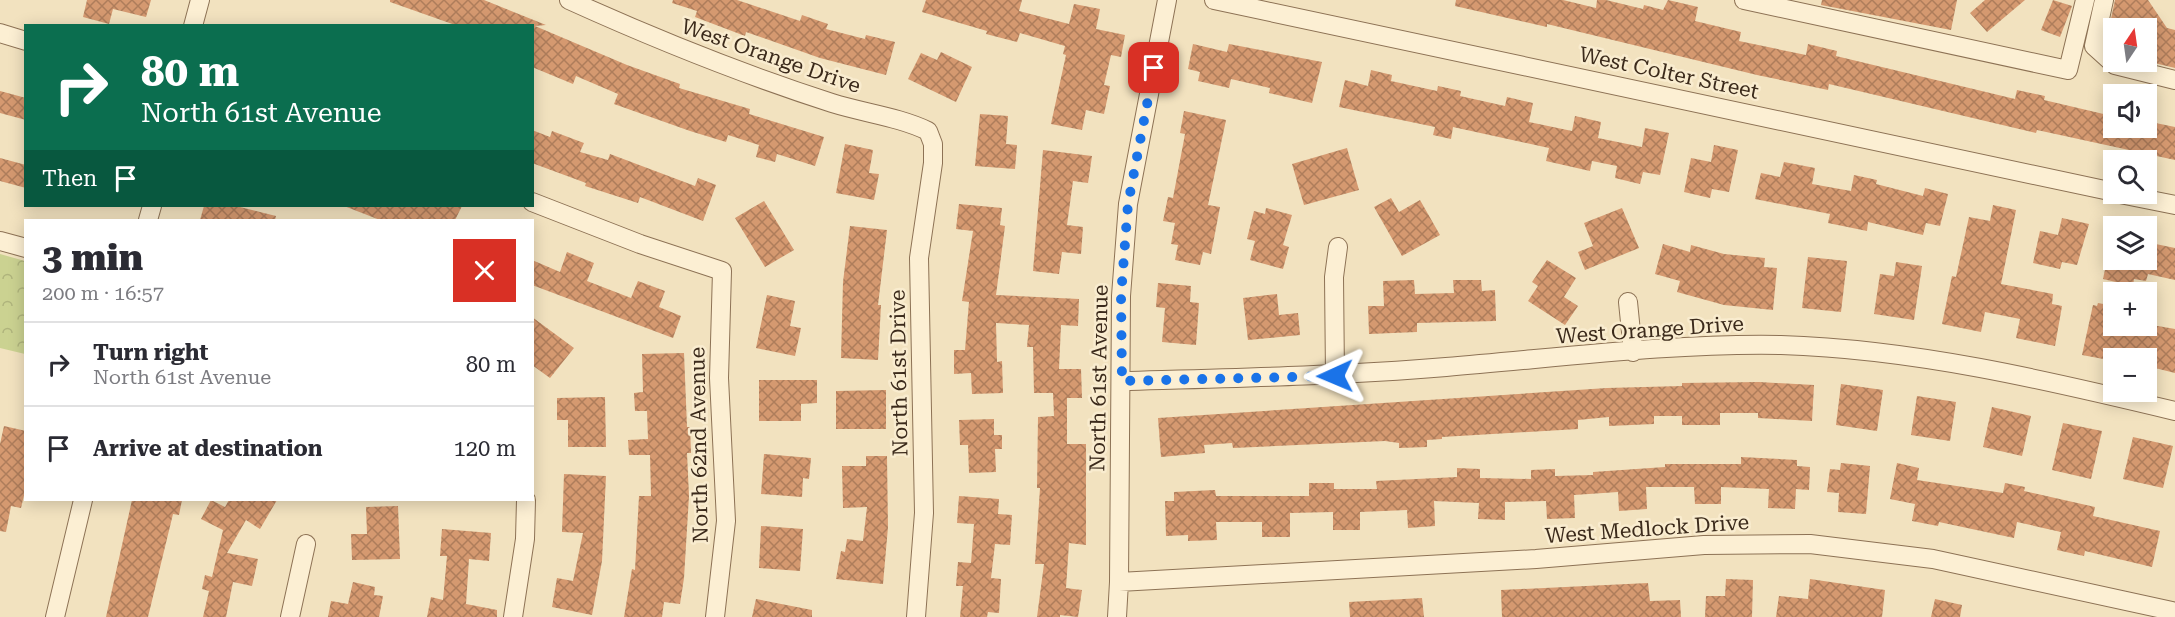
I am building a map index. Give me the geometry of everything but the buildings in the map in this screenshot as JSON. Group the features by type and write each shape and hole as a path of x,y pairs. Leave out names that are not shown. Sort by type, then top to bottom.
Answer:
{"street":[{"path":"194,24 200,0"},
{"name":"West Orange Drive","path":"569,0 666,44 832,103 915,124 928,131"},
{"name":"North 61st Avenue","path":"1117,617 1122,381 1121,296 1128,204 1167,0"},
{"name":"West Colter Street","path":"1214,0 2103,190"},
{"path":"1744,0 2068,70 2085,0"},
{"path":"2104,0 2094,46 2115,65 2175,80"},
{"path":"0,33 24,40"},
{"name":"North 61st Drive","path":"916,617 924,513 919,258 933,162 933,144 928,131"},
{"path":"2157,201 2175,205"},
{"name":"North 62nd Avenue","path":"534,203 640,244 722,271 720,378 726,521 715,617"},
{"path":"0,241 24,247"},
{"path":"1335,376 1334,277 1338,247"},
{"path":"1628,302 1633,352"},
{"name":"West Orange Drive","path":"1122,381 1335,376 1633,352 1782,345 1882,354 1948,363 2073,387 2175,411"},
{"path":"55,617 83,501"},
{"path":"513,617 525,538 526,501"},
{"path":"290,617 306,544"},
{"name":"West Medlock Drive","path":"1119,582 1536,559 1704,545 1810,544 1933,559 2173,609"}],"green space":[{"path":"0,254 24,261 24,354 0,348"}],"route":[{"path":"1154,68 1128,204 1121,296 1122,381 1335,376"}]}
